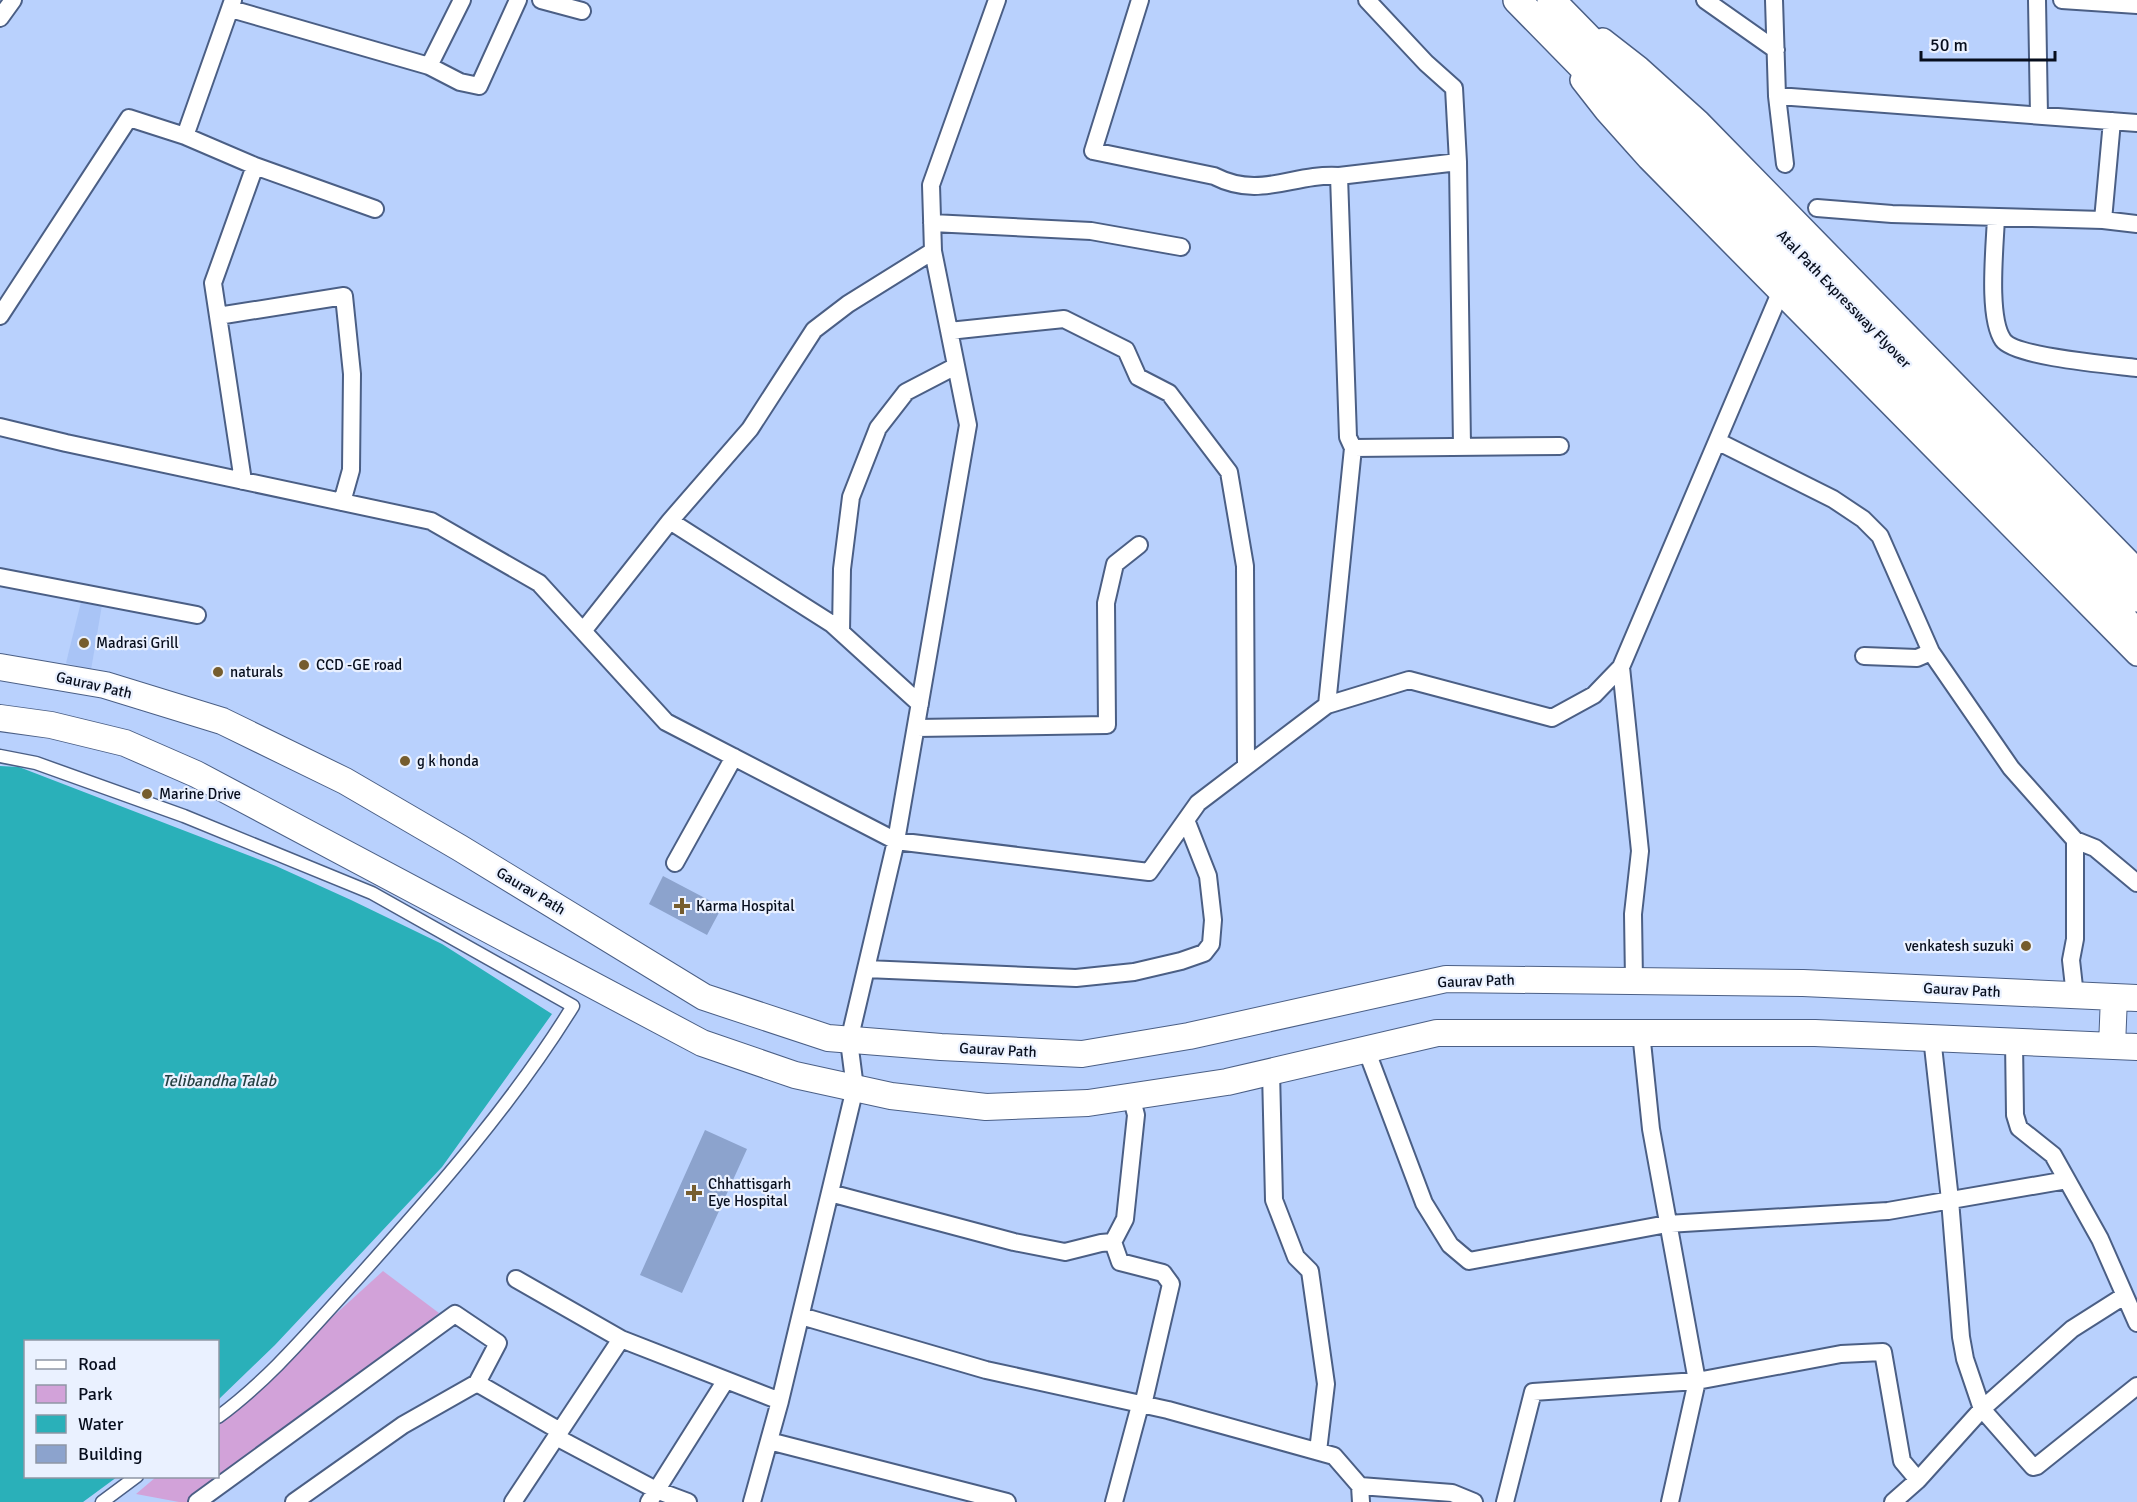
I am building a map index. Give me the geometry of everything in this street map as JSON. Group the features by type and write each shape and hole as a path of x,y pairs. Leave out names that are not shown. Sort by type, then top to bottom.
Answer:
{"highway":[{"path":"1537,3 1619,85"},
{"name":"Atal Path Expressway Flyover","path":"1619,85 2137,598"},
{"name":"Atal Path Expressway Flyover","path":"1619,85 2137,633"}],"main road":[{"name":"Gaurav Path","path":"0,667 105,685 222,721 345,781 460,848 704,997 828,1038 1082,1054 1189,1036 1446,979 1803,982 2126,998"},
{"path":"0,718 51,725 125,743 166,760 702,1043 795,1075 891,1096 986,1107 1088,1103 1227,1082 1437,1033 1815,1033 2125,1046 2126,998"}],"street":[{"path":"0,18 13,0"},
{"path":"429,66 462,0"},
{"path":"184,136 232,4 429,66 460,82 479,86 518,0"},
{"path":"541,0 582,11"},
{"path":"752,1502 780,1401 855,1088 849,1041 896,841 968,425 933,251 931,185 997,0"},
{"path":"1140,0 1093,151 1214,176 1229,183 1262,187 1321,175 1339,176 1458,162"},
{"path":"1367,0 1426,63 1454,88 1458,162 1462,446"},
{"path":"1705,0 1776,50"},
{"path":"1774,0 1777,96 1785,164"},
{"path":"2037,0 2039,116"},
{"path":"2062,0 2137,6"},
{"path":"1537,3 1606,112 1648,159 2137,655"},
{"path":"1537,3 1639,67 1698,121 2137,569"},
{"path":"1777,96 2137,123"},
{"path":"0,316 129,118 184,136 255,166 375,209"},
{"path":"2103,220 2112,121"},
{"path":"243,481 213,282 255,166"},
{"path":"1327,705 1353,448 1348,437 1339,176"},
{"path":"1817,208 1892,214 2103,220 2137,224"},
{"path":"1996,217 1993,297 1998,330 2004,342 2027,352 2137,368"},
{"path":"932,224 1091,231 1181,247"},
{"path":"583,631 670,521 750,429 814,330 848,304 933,251"},
{"path":"0,427 431,521 539,583 666,722 896,841 1149,872 1198,803 1327,705 1409,680 1552,718 1594,695 1621,667 1780,293"},
{"path":"218,316 344,296 352,374 351,470 342,502"},
{"path":"949,331 1064,319 1126,350 1138,377 1169,393 1229,472 1245,566 1246,766"},
{"path":"841,632 842,570 851,497 878,428 906,392 956,366"},
{"path":"1717,441 1833,499 1863,519 1880,536 1931,652 2011,768 2074,840 2095,848 2137,883"},
{"path":"1353,448 1560,446"},
{"path":"670,521 832,624 920,704"},
{"path":"916,728 1107,725 1106,603 1115,564 1139,545"},
{"path":"0,577 197,615"},
{"path":"1864,656 1917,658 1931,652"},
{"path":"1621,667 1640,851 1633,914 1634,981"},
{"path":"0,756 36,763 184,816 372,893 573,1006 554,1037 489,1126 402,1228 314,1326 256,1386 219,1416"},
{"path":"675,863 734,757"},
{"path":"866,969 1076,978 1134,972 1204,953 1211,944 1213,920 1208,876 1186,820"},
{"path":"2074,840 2074,939 2071,960 2075,996"},
{"path":"1641,1032 1651,1129 1697,1381 1670,1502"},
{"path":"1932,1038 1950,1200 1962,1348 1982,1409 2033,1467 2137,1386"},
{"path":"2013,1041 2015,1115 2019,1128 2053,1155 2100,1239 2137,1323"},
{"path":"1366,1049 1424,1203 1450,1245 1469,1261 1667,1224 1888,1211 2067,1180"},
{"path":"1271,1071 1274,1200 1296,1257 1310,1270 1326,1384 1318,1451"},
{"path":"1114,1502 1138,1409 1143,1405 1171,1284 1163,1273 1120,1262 1113,1242 1125,1219 1136,1115 1131,1096"},
{"path":"830,1193 1014,1242 1065,1252 1113,1242"},
{"path":"516,1279 621,1339 780,1401"},
{"path":"1893,1502 1918,1480 1982,1409 2072,1329 2124,1296"},
{"path":"197,1502 455,1314 498,1343 477,1383 403,1425 294,1502"},
{"path":"801,1316 986,1370 1143,1405 1334,1456 1361,1494 1452,1493 1474,1502"},
{"path":"513,1502 621,1339"},
{"path":"1505,1502 1533,1392 1697,1381 1842,1354 1883,1352 1902,1461 1918,1480"},
{"path":"653,1496 726,1380"},
{"path":"477,1383 653,1496 688,1502"},
{"path":"769,1441 1007,1502"},
{"path":"102,1502 134,1478"}],"shaded area":[{"path":"81,602 102,605 91,670 66,663"}],"green space":[{"path":"383,1271 439,1313 201,1502 179,1502 136,1494 155,1478 219,1478 219,1420"}],"water":[{"name":"Telibandha Talab","path":"0,766 19,767 276,866 442,944 552,1014 442,1167 275,1345 219,1399 219,1340 24,1340 24,1478 116,1478 83,1502 0,1502"}],"building":[{"path":"663,876 722,907 707,935 649,904"},
{"path":"705,1130 747,1149 682,1293 640,1275"}],"place":[{"name":"Madrasi Grill","path":"84,643"},
{"name":"CCD -GE road","path":"304,665"},
{"name":"naturals","path":"218,672"},
{"name":"g k honda","path":"405,761"},
{"name":"Marine Drive","path":"147,794"},
{"name":"Karma Hospital","path":"682,906"},
{"name":"venkatesh suzuki","path":"2026,946"},
{"name":"Chhattisgarh Eye Hospital","path":"694,1193"}]}
